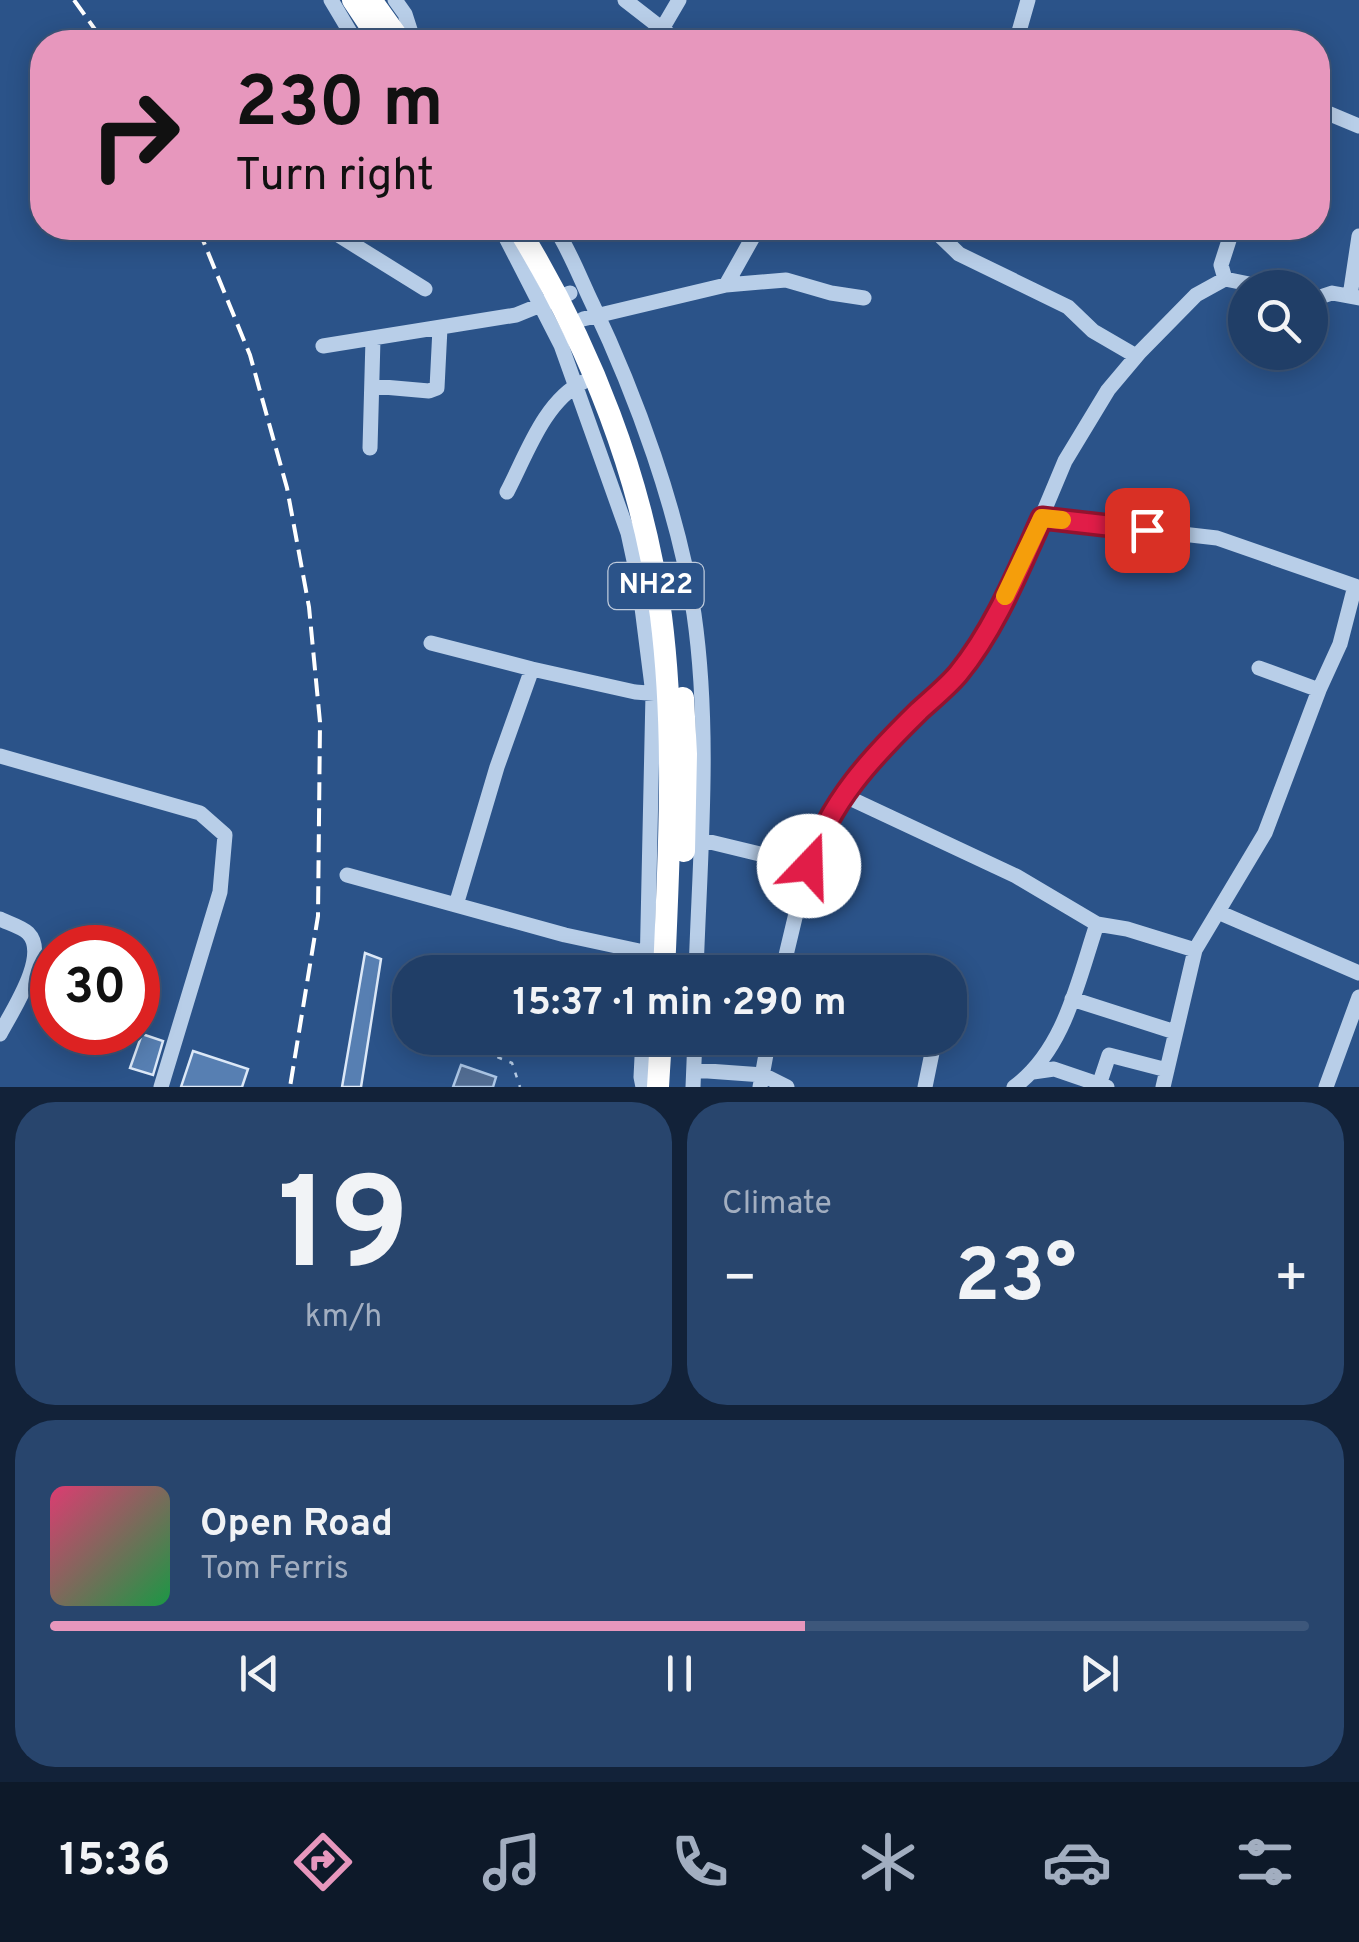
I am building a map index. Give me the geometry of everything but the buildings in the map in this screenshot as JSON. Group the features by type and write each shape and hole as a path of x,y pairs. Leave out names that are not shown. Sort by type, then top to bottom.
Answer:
{"highway":[{"path":"353,0 373,30"},
{"path":"372,0 393,30"},
{"name":"NH22","path":"524,240 556,300 591,317 646,476 676,611 664,955"},
{"name":"NH22","path":"539,240 585,381 639,504 647,585 676,699 692,840 666,955"},
{"path":"658,1087 660,1055"},
{"path":"672,1087 674,1055"}],"street":[{"path":"331,0 349,30"},
{"path":"395,0 406,14 411,30"},
{"path":"625,0 662,29 679,0"},
{"path":"1019,30 1028,0"},
{"path":"1330,114 1359,126"},
{"path":"1328,294 1355,297 1359,236"},
{"path":"347,240 425,290"},
{"name":"NH22","path":"509,240 556,300"},
{"name":"NH22","path":"560,240 591,317"},
{"path":"726,285 748,240"},
{"path":"944,240 959,254 1068,307 1093,331 1136,356"},
{"path":"786,955 809,866 830,814 886,744 957,675 975,650 1007,593 1065,461 1088,420 1136,356 1196,295 1226,279 1221,265 1229,240"},
{"path":"591,317 726,285 786,280 864,298"},
{"path":"323,346 516,315 556,300"},
{"path":"372,386 428,391 437,388 440,328"},
{"path":"370,448 373,339"},
{"path":"507,492 558,401 585,381"},
{"path":"1042,518 1217,538 1355,586 1340,644 1318,690 1265,833 1195,950 1163,1087"},
{"path":"431,643 676,699"},
{"path":"1259,668 1318,690"},
{"path":"456,906 496,766 532,669"},
{"path":"0,756 200,813 225,834 220,892 161,1087"},
{"path":"843,795 1016,876 1097,924 1195,950"},
{"path":"692,840 809,866"},
{"name":"NH22","path":"692,840 695,955"},
{"path":"347,875 632,955"},
{"path":"1218,912 1359,973"},
{"path":"0,919 27,931 36,945 36,962 0,1034"},
{"path":"1014,1087 1033,1072 1055,1040 1097,924"},
{"path":"1326,1087 1359,998"},
{"path":"1072,999 1175,1032"},
{"path":"643,1055 643,1087"},
{"path":"693,1087 694,1055"},
{"path":"762,1081 767,1055"},
{"path":"925,1087 932,1055"},
{"path":"1033,1072 1054,1069 1067,1080 1103,1086 1109,1055 1167,1070"},
{"path":"694,1070 787,1087"}],"path":[{"path":"492,1055 512,1063 520,1087"}],"water":[{"path":"461,1065 496,1077 493,1087 453,1087"}],"railway":[{"path":"74,0 95,30"},
{"path":"203,240 250,355 287,488 309,607 320,722 318,916 290,1087"}],"slow traffic":[{"path":"1005,596 1042,518 1062,520"}],"route":[{"path":"809,866 830,814 852,783 957,675 975,650 1042,518 1147,530"}]}
